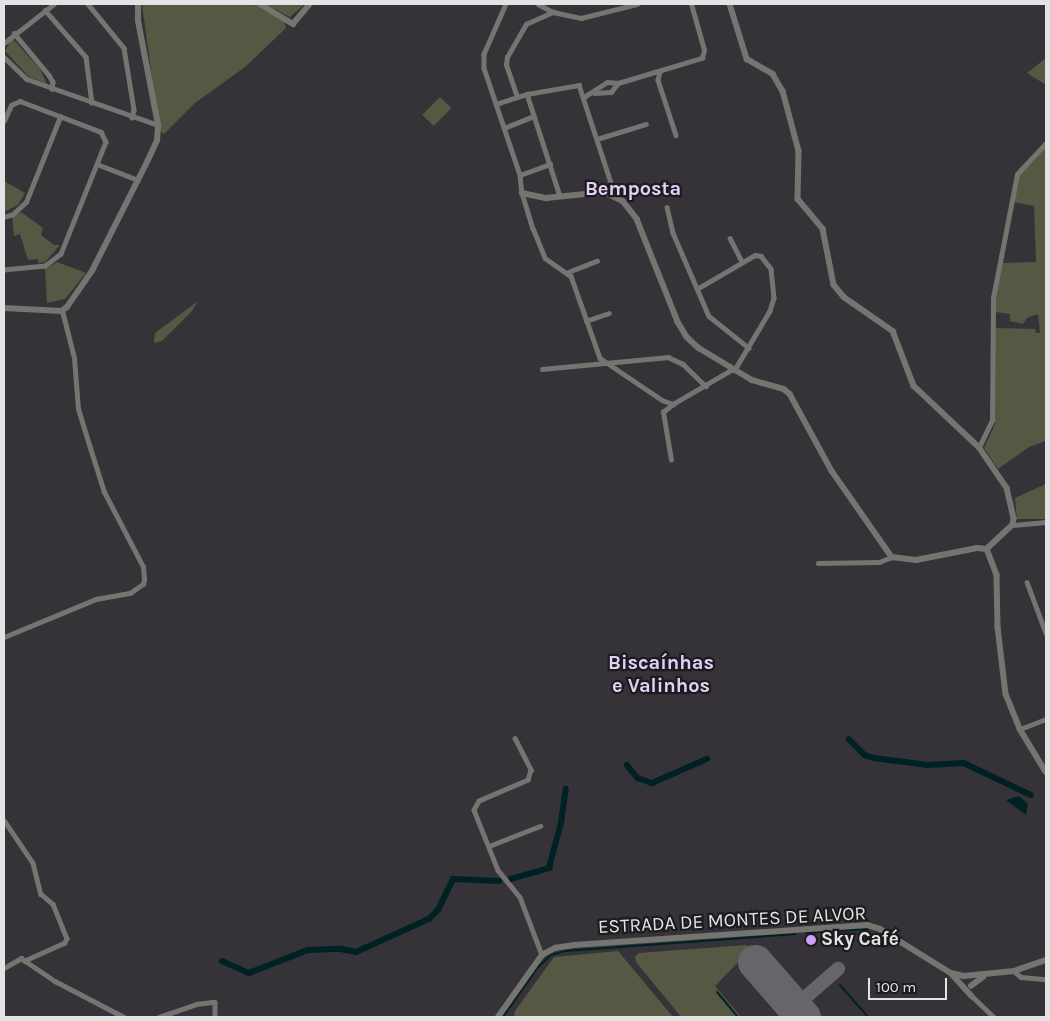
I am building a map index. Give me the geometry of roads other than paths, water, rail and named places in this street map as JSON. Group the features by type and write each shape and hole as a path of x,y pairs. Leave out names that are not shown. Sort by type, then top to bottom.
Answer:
{"street":[{"path":"4,43 14,33 54,4"},
{"path":"88,4 124,48 134,110 132,118"},
{"path":"62,311 92,271 156,141 158,126 138,21 138,4"},
{"path":"260,4 293,24 310,4"},
{"path":"506,4 483,60 520,175 522,193 545,258 568,272 596,350 606,363 662,400 673,404"},
{"path":"538,4 553,12 595,16 637,4"},
{"path":"594,93 607,82 618,83 660,72 697,60 704,54 690,4"},
{"path":"730,4 747,58 773,74 783,91 799,151 798,199 823,230 834,285 844,297 887,324 898,341 914,386 979,447 1007,488 1014,518 1013,525"},
{"path":"45,10 86,57 92,103"},
{"path":"517,97 506,65 507,57 526,24 553,12"},
{"path":"14,33 49,75 53,82 52,88"},
{"path":"4,57 20,76 158,126"},
{"path":"660,72 658,80 676,135"},
{"path":"584,97 594,93 611,92 618,83"},
{"path":"496,104 527,94 544,93 576,84 584,97 615,195 637,218 682,330 699,348 734,370 752,380 784,389 790,394 832,471 892,557"},
{"path":"527,94 560,196"},
{"path":"4,121 11,104 20,101 101,132 106,142 68,238 54,261 45,266 4,270"},
{"path":"504,128 534,116"},
{"path":"4,217 13,214 26,202 60,117"},
{"path":"597,139 646,124"},
{"path":"979,447 992,420 993,298 1017,174 1046,143"},
{"path":"97,164 138,180"},
{"path":"520,175 550,164"},
{"path":"522,193 546,198 596,192 615,195"},
{"path":"667,207 673,233 712,322 749,348"},
{"path":"730,238 742,262"},
{"path":"671,460 663,412 673,404 734,370 770,311 774,284 772,269 761,256 755,254 697,290"},
{"path":"568,272 597,261"},
{"path":"4,308 62,311"},
{"path":"4,637 96,599 136,589 143,584 143,567 104,492 78,409 74,358 62,311"},
{"path":"586,321 609,313"},
{"path":"542,369 659,357 676,359 706,386"},
{"path":"818,562 879,562 892,557 916,560 977,548 987,549 1013,525 1046,522"},
{"path":"987,549 997,575 998,627 1006,694 1020,729 1046,772"},
{"path":"1027,582 1046,633"},
{"path":"1020,729 1046,720"},
{"path":"498,1017 542,954 520,897 498,870 474,810 475,804 485,797 523,784 531,774 515,738"},
{"path":"4,820 33,863 41,894 53,904 68,938 65,943 25,961"},
{"path":"488,846 538,827 539,834"},
{"name":"ESTRADA DE MONTES DE ALVOR","path":"542,954 555,948 574,945 868,925 880,929 951,973 968,976 990,974 1014,970 1046,960"},
{"path":"4,968 21,958 55,981 124,1017"},
{"path":"1014,970 1021,977 1046,979"},
{"path":"951,973 968,988 972,996 994,1017"},
{"path":"968,988 977,980 990,974"},
{"path":"968,976 968,988"},
{"path":"159,1017 196,1004 215,1002 215,1017"}],"water":[{"path":"1019,796 1028,804 1026,815 1006,800"}],"waterway":[{"path":"849,739 865,755 874,758 928,765 964,763 1031,795"},
{"path":"627,765 638,778 652,783 707,759"},
{"path":"511,879 549,868 561,823 566,789"},
{"path":"222,961 249,973 308,950 341,949 356,952 429,919 438,910 453,879 499,881"},
{"path":"806,933 868,929"},
{"path":"503,1017 538,967 551,955 565,951 795,934"},
{"path":"840,985 868,1017"},
{"path":"717,992 738,1017"}],"place":[{"name":"Sky Café","path":"811,940"}],"district":[{"name":"Bemposta","path":"633,188"},
{"name":"Biscaínhas e Valinhos","path":"661,674"}]}
